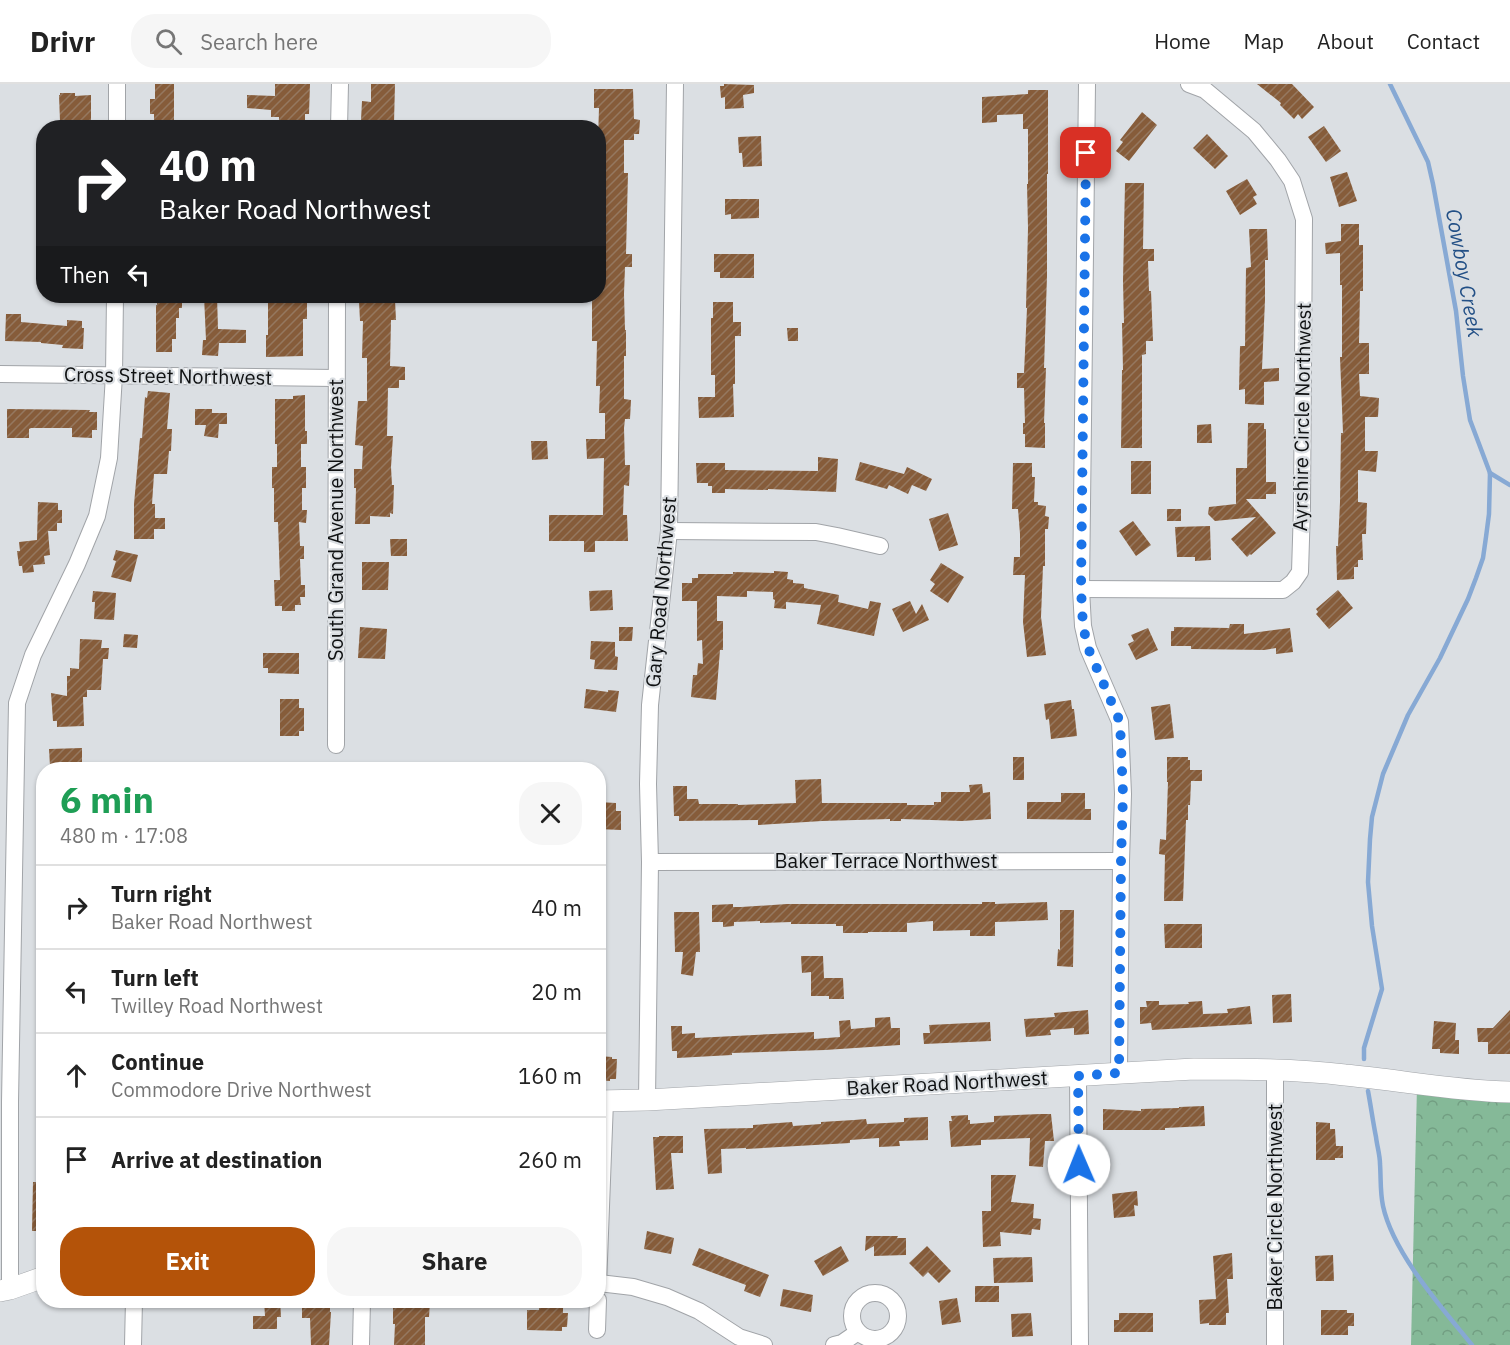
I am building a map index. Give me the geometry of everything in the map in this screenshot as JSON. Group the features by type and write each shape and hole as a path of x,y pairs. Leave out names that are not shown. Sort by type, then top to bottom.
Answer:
{"street":[{"path":"117,84 117,120"},
{"path":"339,84 339,120"},
{"name":"Gary Road Northwest","path":"647,1100 650,705 669,531 675,84"},
{"path":"1087,84 1081,589 1083,626 1088,648 1120,722 1123,794 1119,1073"},
{"name":"Ayrshire Circle Northwest","path":"1081,589 1283,590 1300,572 1304,219 1292,181 1254,131 1205,90 1189,84"},
{"path":"36,1280 5,1290 17,703 33,655 77,564 97,516 109,458 114,375 115,303"},
{"name":"South Grand Avenue Northwest","path":"336,745 337,303"},
{"name":"Cross Street Northwest","path":"0,374 336,378"},
{"path":"669,531 816,532 880,546"},
{"name":"Baker Terrace Northwest","path":"650,862 1121,861"},
{"name":"Baker Road Northwest","path":"606,1101 1194,1068 1344,1074 1482,1091 1510,1092"},
{"name":"Baker Circle Northwest","path":"1275,1070 1275,1345"},
{"path":"1078,1076 1080,1345"},
{"path":"606,1285 633,1287 667,1297 699,1311 739,1336 764,1345"},
{"path":"133,1345 134,1308"},
{"path":"361,1345 362,1308"},
{"path":"597,1330 598,1308"},
{"path":"834,1345 842,1343 858,1332"}],"green space":[{"path":"1417,1086 1510,1094 1510,1345 1411,1345"}],"building":[{"path":"155,84 174,84 174,120 154,120 154,114 150,114 150,99 155,99"},
{"path":"275,84 310,84 309,114 305,114 305,120 279,120 279,117 271,117 271,110 247,108 247,95 275,96"},
{"path":"371,84 395,84 394,120 361,120 362,101 371,102"},
{"path":"724,84 754,85 754,93 743,95 744,108 725,109 725,97 721,98 720,86"},
{"path":"1257,84 1292,84 1314,107 1302,119 1298,114 1294,119 1280,105 1281,103"},
{"path":"594,89 633,89 634,119 640,120 639,134 634,134 634,140 624,140 624,173 628,173 626,254 632,254 632,267 625,267 624,294 626,356 624,356 624,399 631,400 630,419 625,419 624,428 625,465 630,465 629,486 624,485 623,515 627,515 628,541 595,541 595,552 584,552 584,541 549,541 549,515 603,515 604,458 587,459 586,439 605,439 605,413 599,413 600,386 596,386 597,341 592,341 592,303 606,303 606,120 599,120 599,108 594,108"},
{"path":"1028,90 1048,90 1045,448 1025,447 1024,388 1017,388 1017,373 1024,373 1027,308 1028,129 1023,129 1023,114 997,115 997,122 982,123 982,97 1028,94"},
{"path":"60,93 75,93 75,96 91,95 91,120 60,120"},
{"path":"1142,112 1157,125 1129,161 1116,151 1123,142 1120,140"},
{"path":"1324,126 1341,151 1326,162 1308,137"},
{"path":"1207,134 1228,156 1215,169 1193,148"},
{"path":"761,136 762,166 743,167 738,137"},
{"path":"1347,172 1357,201 1339,207 1330,177"},
{"path":"1247,179 1257,195 1253,197 1257,204 1240,215 1226,191"},
{"path":"1125,183 1144,183 1143,249 1154,249 1154,261 1148,261 1153,341 1146,341 1146,354 1142,355 1142,448 1121,448"},
{"path":"725,199 759,199 759,218 731,219 731,214 725,215"},
{"path":"1341,224 1359,224 1359,245 1363,245 1363,291 1360,291 1359,343 1369,343 1369,374 1359,374 1360,396 1379,398 1378,417 1365,417 1365,451 1378,451 1376,472 1358,470 1358,502 1367,503 1366,534 1362,534 1363,560 1358,560 1358,567 1354,567 1354,579 1337,580 1336,546 1338,546 1340,502 1341,433 1343,433 1340,357 1342,357 1342,285 1340,285 1340,253 1326,254 1325,243 1341,241"},
{"path":"1249,229 1267,229 1268,260 1265,260 1262,369 1279,368 1279,381 1264,382 1264,405 1245,404 1245,389 1239,390 1240,346 1245,346 1246,268 1251,267"},
{"path":"714,254 754,254 754,278 720,278 720,272 714,272"},
{"path":"713,302 733,302 733,322 741,322 741,336 735,336 734,417 699,418 698,397 715,397 715,375 711,375"},
{"path":"157,303 182,303 182,308 179,308 179,318 176,318 176,339 172,339 172,352 156,352"},
{"path":"204,303 217,303 218,329 246,330 246,343 219,343 218,356 202,355 203,340 206,340"},
{"path":"268,303 307,303 307,319 303,319 303,356 266,357 266,335 268,335"},
{"path":"359,303 395,303 396,320 391,320 390,366 405,367 405,380 399,380 399,388 388,388 387,436 393,436 391,467 392,485 394,485 393,514 390,513 390,517 370,516 370,524 355,524 354,469 362,469 363,446 355,445 358,401 367,401 367,358 362,358 363,321 360,321"},
{"path":"6,314 21,314 21,322 67,326 67,320 82,321 83,349 62,348 63,345 41,342 5,341"},
{"path":"787,328 798,328 798,341 788,341"},
{"path":"148,391 170,393 167,429 172,429 171,451 169,451 167,474 154,474 152,504 155,504 155,518 165,518 165,529 154,529 154,539 134,539 134,504 140,438 142,438 145,397 147,398"},
{"path":"305,395 307,444 301,444 301,467 306,467 306,488 302,488 302,510 307,510 306,523 299,522 300,546 304,546 304,559 300,559 301,585 305,585 305,597 300,597 301,605 295,605 295,611 282,611 282,606 275,606 274,580 280,580 278,522 274,522 274,488 272,488 272,467 277,467 275,399 293,399 293,396"},
{"path":"7,409 90,410 89,412 97,412 97,430 92,430 92,438 72,437 72,428 31,428 29,438 7,438"},
{"path":"195,409 212,409 212,413 227,413 227,424 219,424 218,438 204,436 206,425 195,425"},
{"path":"1248,423 1264,423 1266,482 1276,482 1276,494 1266,494 1266,499 1246,499 1276,533 1247,557 1231,539 1256,517 1215,521 1208,514 1209,507 1236,504 1236,468 1247,468"},
{"path":"1211,424 1212,443 1197,443 1197,425"},
{"path":"531,441 547,441 548,459 532,460"},
{"path":"818,457 838,459 836,492 725,489 725,493 712,493 712,486 708,486 708,483 697,483 696,463 725,463 725,470 818,471"},
{"path":"1131,461 1151,461 1151,494 1131,494"},
{"path":"860,462 904,474 907,467 932,479 926,491 912,485 908,494 889,485 887,489 855,480"},
{"path":"1013,463 1032,463 1032,477 1035,477 1034,502 1046,506 1045,516 1049,517 1048,529 1045,529 1041,617 1046,655 1027,657 1023,622 1025,575 1013,575 1014,557 1020,557 1020,534 1018,509 1012,509"},
{"path":"38,502 58,503 58,510 62,510 62,523 57,523 57,531 48,531 50,555 44,556 45,564 33,565 34,572 23,573 22,566 19,566 17,551 20,551 19,542 37,540"},
{"path":"1167,509 1181,509 1181,521 1167,521"},
{"path":"948,513 958,545 939,551 929,519"},
{"path":"1133,521 1151,545 1136,556 1119,531"},
{"path":"1210,526 1211,560 1195,561 1195,557 1177,557 1175,527"},
{"path":"390,539 407,539 407,556 391,556"},
{"path":"116,550 138,555 131,582 111,577 116,561 113,560"},
{"path":"362,562 389,562 388,590 362,590"},
{"path":"941,563 964,577 948,603 930,591 935,584 930,580"},
{"path":"774,571 788,572 787,579 793,580 793,583 804,584 804,588 839,595 838,602 868,609 870,601 881,603 874,636 817,624 821,605 786,602 786,609 774,608 773,592 747,591 747,597 717,596 717,621 723,621 723,650 720,650 716,700 691,697 693,675 697,675 698,663 703,664 702,640 697,641 697,601 682,601 682,583 692,583 692,578 698,578 698,574 774,573"},
{"path":"612,590 613,610 590,611 589,591"},
{"path":"1338,590 1353,608 1329,629 1316,614 1318,612 1316,609"},
{"path":"93,591 116,593 114,620 94,619"},
{"path":"910,601 916,614 922,604 929,620 903,632 892,609"},
{"path":"1230,624 1244,624 1244,634 1290,628 1293,652 1276,654 1276,648 1264,650 1191,649 1191,646 1171,646 1171,631 1174,631 1174,627 1229,628"},
{"path":"360,627 387,629 385,659 358,658"},
{"path":"619,627 633,627 632,641 619,641"},
{"path":"1148,628 1158,650 1136,660 1128,644 1134,641 1131,635"},
{"path":"124,634 138,635 137,648 123,647"},
{"path":"80,639 102,640 101,648 109,648 108,659 103,659 101,690 87,690 87,697 83,697 84,726 57,727 57,721 53,721 51,693 67,696 67,676 70,676 70,668 79,669"},
{"path":"591,641 615,642 615,656 618,657 617,670 594,669 595,660 590,659"},
{"path":"263,653 299,653 299,674 268,673 268,668 263,668"},
{"path":"586,689 619,691 616,712 584,708"},
{"path":"280,699 299,699 299,708 304,708 304,731 299,731 299,736 280,736"},
{"path":"1071,700 1077,736 1051,739 1049,719 1046,720 1044,704"},
{"path":"1170,704 1174,738 1155,740 1151,707"},
{"path":"82,748 82,762 50,762 49,749"},
{"path":"1013,757 1024,757 1024,780 1013,780"},
{"path":"1167,757 1188,757 1190,770 1202,770 1202,781 1191,781 1190,805 1188,805 1188,820 1186,820 1183,901 1164,901 1165,855 1159,854 1160,839 1166,840"},
{"path":"821,779 822,803 934,805 934,802 941,802 941,792 970,792 969,785 982,784 983,793 990,792 991,819 890,821 890,819 758,825 758,820 679,821 679,816 674,816 673,786 687,786 687,799 698,799 699,804 796,803 795,780"},
{"path":"1061,793 1085,793 1085,809 1091,809 1091,820 1027,819 1027,802 1061,802"},
{"path":"606,802 616,803 616,811 621,811 621,830 606,829"},
{"path":"982,902 995,902 995,904 1047,902 1048,920 995,922 995,936 970,936 970,930 933,931 933,921 907,923 907,932 868,933 843,933 843,926 836,926 836,924 760,923 760,921 734,922 734,926 723,927 723,922 712,922 712,905 733,904 733,907 741,907 787,904 982,904"},
{"path":"1060,910 1074,910 1073,967 1057,966 1058,949 1060,950"},
{"path":"674,912 699,912 700,952 696,952 693,976 681,974 683,952 675,952"},
{"path":"1164,924 1202,924 1202,948 1165,948"},
{"path":"801,956 823,956 824,978 843,978 844,999 811,996 811,972 802,973"},
{"path":"1291,994 1292,1022 1273,1023 1272,995"},
{"path":"1146,1001 1159,1001 1159,1005 1202,1001 1203,1014 1228,1013 1227,1009 1250,1006 1252,1024 1152,1030 1151,1023 1140,1024 1140,1007 1147,1007"},
{"path":"1088,1010 1089,1034 1074,1035 1074,1028 1050,1030 1051,1035 1026,1037 1024,1019 1055,1017 1054,1013"},
{"path":"1510,1010 1510,1054 1488,1054 1488,1042 1478,1042 1477,1028 1493,1028"},
{"path":"890,1017 891,1028 900,1028 900,1045 677,1058 677,1051 672,1051 671,1026 682,1026 682,1034 695,1033 695,1038 814,1032 814,1039 840,1037 839,1021 850,1020 851,1029 875,1027 875,1018"},
{"path":"1434,1021 1456,1023 1455,1040 1459,1040 1459,1054 1440,1053 1440,1049 1432,1049"},
{"path":"990,1022 991,1041 924,1044 923,1033 930,1033 929,1025"},
{"path":"606,1057 617,1059 616,1079 610,1079 610,1081 606,1081"},
{"path":"1204,1106 1205,1126 1165,1128 1165,1130 1103,1130 1103,1109 1141,1111 1141,1109"},
{"path":"1051,1114 1054,1141 1045,1141 1043,1167 1029,1166 1030,1138 981,1140 981,1145 951,1147 949,1121 952,1121 951,1116 968,1115 970,1124 994,1122 994,1116"},
{"path":"928,1117 928,1140 899,1141 900,1146 879,1147 879,1138 850,1140 850,1143 721,1149 722,1173 708,1174 704,1129 753,1128 753,1125 792,1122 793,1126 866,1119 867,1124 904,1122 904,1118"},
{"path":"1316,1122 1330,1123 1330,1129 1335,1129 1336,1146 1343,1146 1343,1158 1316,1160"},
{"path":"683,1136 683,1153 671,1153 674,1189 656,1190 653,1137"},
{"path":"991,1175 1016,1175 1011,1202 1034,1204 1033,1218 1041,1219 1040,1230 1032,1229 1031,1235 1000,1232 1001,1246 983,1247 982,1211 991,1211"},
{"path":"33,1182 36,1182 36,1231 32,1231"},
{"path":"1137,1191 1138,1206 1134,1205 1135,1216 1114,1218 1112,1194"},
{"path":"647,1231 674,1238 671,1254 644,1249"},
{"path":"866,1236 906,1238 906,1255 874,1256 874,1246 865,1251"},
{"path":"841,1246 849,1261 823,1276 814,1261"},
{"path":"927,1246 951,1271 939,1283 928,1272 923,1277 909,1263"},
{"path":"699,1248 769,1275 760,1297 744,1291 746,1285 692,1265"},
{"path":"1232,1253 1233,1279 1227,1279 1229,1313 1226,1313 1226,1325 1200,1324 1199,1300 1216,1299 1213,1256"},
{"path":"1333,1255 1334,1281 1316,1281 1315,1256"},
{"path":"1032,1257 1033,1282 994,1283 993,1258"},
{"path":"975,1286 999,1286 999,1302 975,1302"},
{"path":"783,1289 813,1295 811,1312 780,1306"},
{"path":"957,1298 961,1322 942,1325 939,1301"},
{"path":"264,1308 280,1308 281,1317 277,1317 277,1329 253,1329 253,1316 265,1316"},
{"path":"302,1308 330,1308 329,1345 311,1345 310,1318 302,1318"},
{"path":"393,1308 430,1308 429,1317 425,1317 425,1345 394,1345"},
{"path":"539,1308 563,1308 563,1313 568,1313 567,1327 562,1327 562,1331 527,1330 527,1310 539,1310"},
{"path":"1321,1310 1347,1310 1347,1313 1354,1313 1354,1326 1348,1326 1348,1335 1321,1335"},
{"path":"1031,1313 1033,1336 1012,1337 1011,1314"},
{"path":"1119,1313 1153,1313 1153,1332 1114,1332 1114,1320 1119,1320"}],"waterway":[{"name":"Cowboy Creek","path":"1364,1059 1364,1048 1382,989 1368,882 1372,817 1383,774 1408,715 1440,658 1468,599 1483,558 1489,514 1490,473 1470,420 1456,311 1428,162 1390,84"},
{"path":"1490,473 1510,485"},
{"path":"1368,1091 1380,1157 1382,1201 1388,1224 1420,1279 1472,1345"}],"route":[{"path":"1079,1165 1078,1076 1119,1073 1123,794 1120,722 1088,648 1083,626 1081,589 1086,153"}]}
